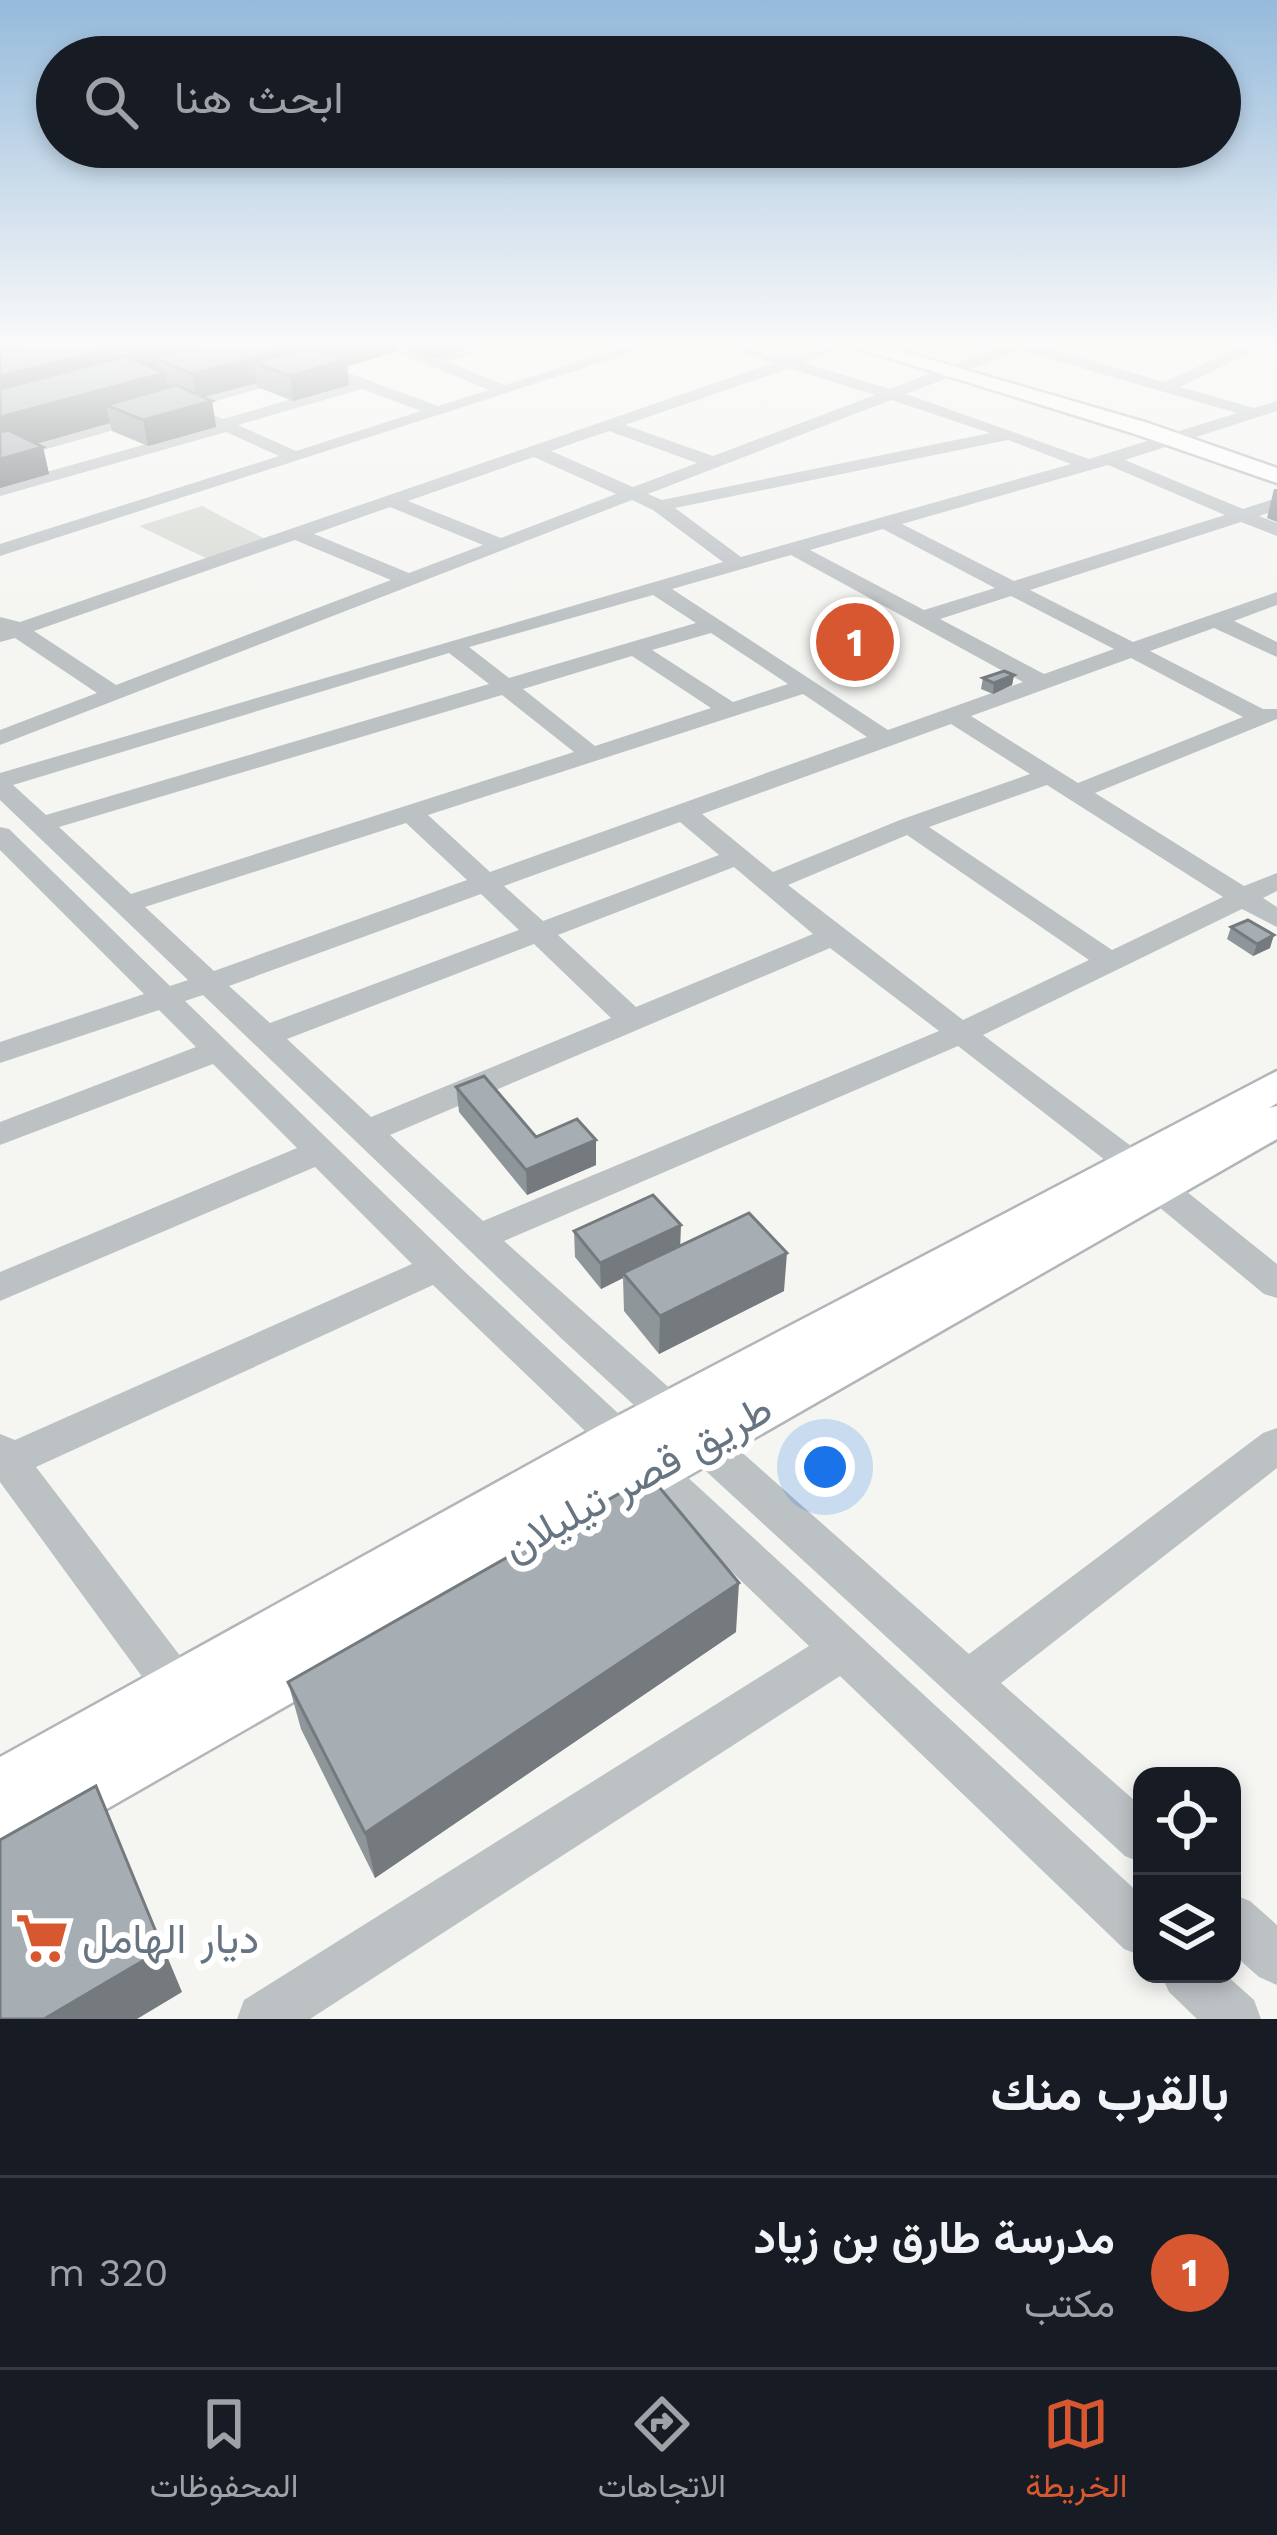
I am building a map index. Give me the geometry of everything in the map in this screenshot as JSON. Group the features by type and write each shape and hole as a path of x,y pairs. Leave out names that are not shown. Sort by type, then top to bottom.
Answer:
{"main road":[{"path":"1182,437 1277,472"},
{"name":"طريق قصر تيليلان","path":"1147,1177 1277,1085"},
{"name":"طريق قصر تيليلان","path":"0,1838 685,1427 1147,1177 1277,1120"},
{"name":"طريق قصر تيليلان","path":"0,1791 178,1690 636,1455"}],"street":[{"path":"0,458 74,437"},
{"path":"0,490 185,437"},
{"path":"250,437 294,456"},
{"path":"0,550 355,437"},
{"path":"6,628 297,534 568,437"},
{"path":"642,437 712,462"},
{"path":"0,738 774,437"},
{"path":"660,506 995,437"},
{"path":"1021,437 1277,530"},
{"path":"1133,1831 477,1238 0,783 453,645 1180,437"},
{"path":"533,450 660,506 738,564"},
{"path":"391,501 496,543"},
{"path":"924,617 1277,504"},
{"path":"886,523 1269,714"},
{"path":"0,524 28,541"},
{"path":"297,534 406,578"},
{"path":"794,549 1041,682"},
{"path":"657,588 886,739"},
{"path":"0,1053 211,982 1277,598"},
{"path":"1215,620 1277,650"},
{"path":"39,825 714,626"},
{"path":"6,628 113,693"},
{"path":"453,645 592,755"},
{"path":"634,648 731,710"},
{"path":"124,905 805,686"},
{"path":"1076,792 1269,714"},
{"path":"953,715 1277,919"},
{"path":"772,882 909,825 1050,776"},
{"path":"411,813 634,1022"},
{"path":"685,813 833,936 1147,1177 1277,1284"},
{"path":"909,825 1112,963"},
{"path":"0,835 437,1268 1133,1923"},
{"path":"266,1036 737,856"},
{"path":"477,1238 960,1034 1277,881"},
{"path":"368,1131 833,936"},
{"path":"0,1134 221,1049"},
{"path":"0,1287 319,1152"},
{"path":"178,1690 3,1459 437,1268"},
{"path":"967,1682 1277,1445"},
{"path":"262,2019 843,1649"},
{"path":"1241,1927 1277,1959"},
{"path":"1197,1983 1235,2019"}],"shaded area":[{"path":"202,506 271,542 212,561 139,526"}],"building":[{"path":"0,437 23,437 43,447 0,459"},
{"path":"1004,671 1014,675 994,683 983,678"},
{"path":"1248,920 1274,935 1257,944 1231,927"},
{"path":"484,1076 536,1137 577,1119 596,1140 526,1170 456,1087"},
{"path":"653,1195 681,1225 600,1263 574,1231"},
{"path":"749,1213 787,1253 660,1316 623,1273"},
{"path":"650,1476 739,1583 365,1833 288,1682"},
{"path":"96,1786 163,1949 44,2019 0,2019 0,1840"}],"place":[{"name":"مدرسة طارق بن زياد","path":"855,642"},
{"name":"ديار الهامل","path":"42,1938"}]}
